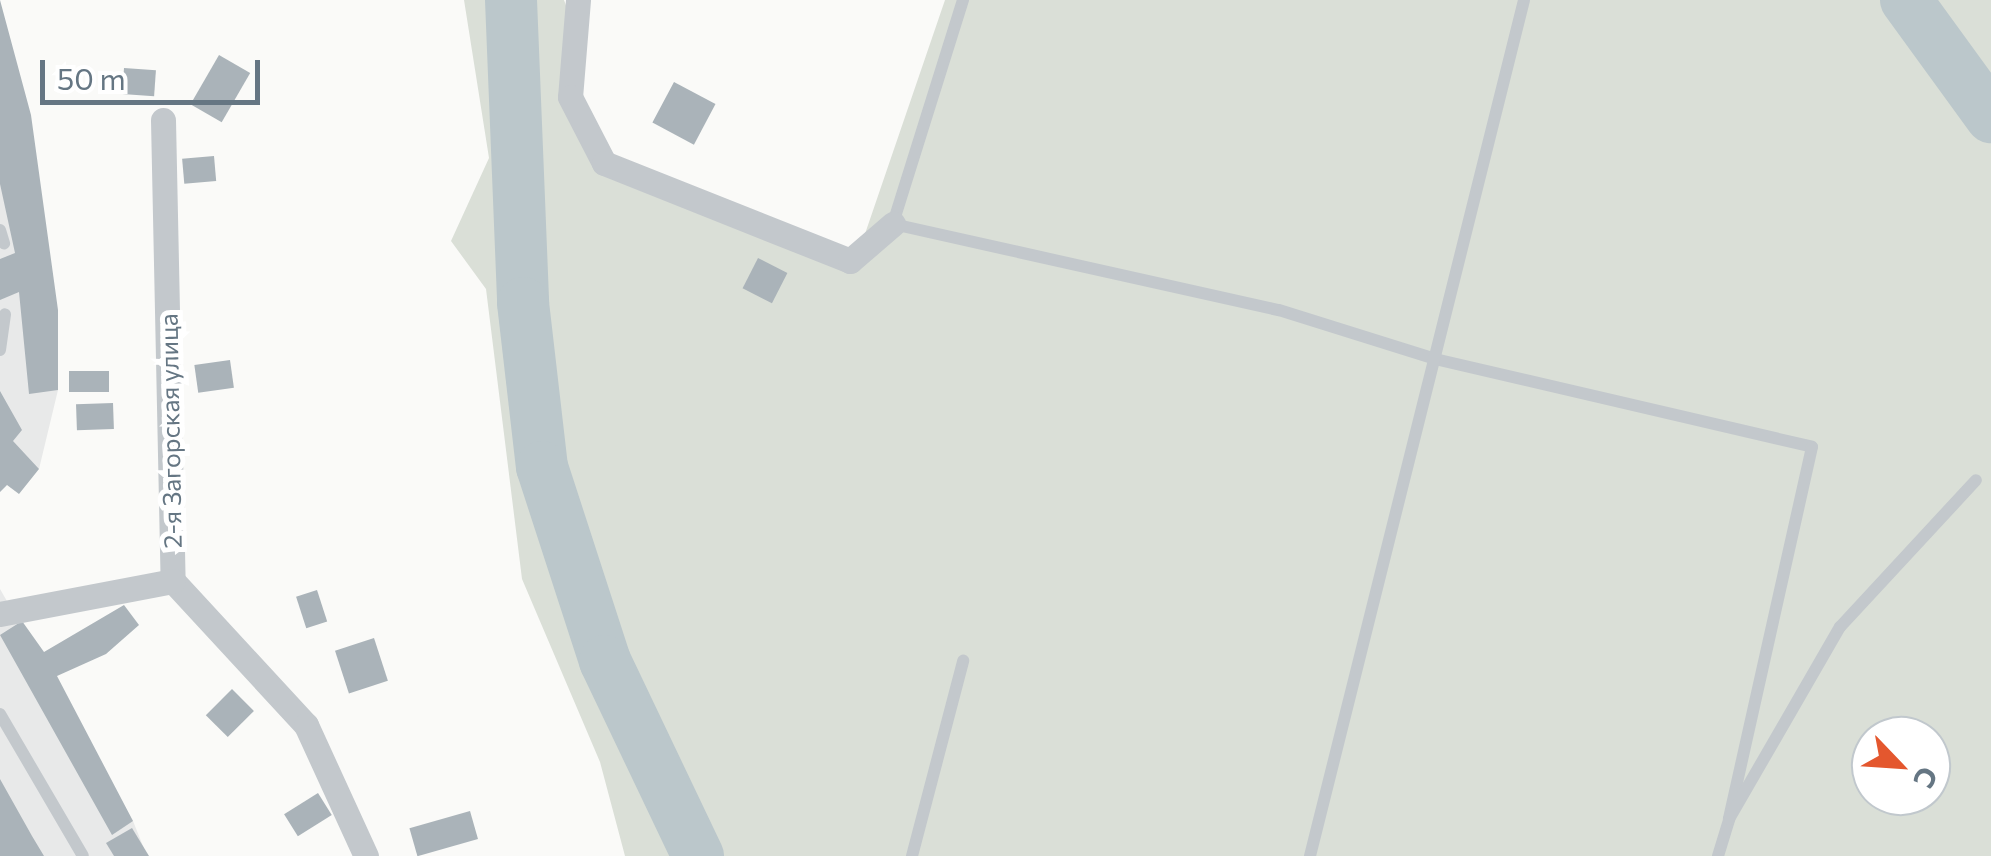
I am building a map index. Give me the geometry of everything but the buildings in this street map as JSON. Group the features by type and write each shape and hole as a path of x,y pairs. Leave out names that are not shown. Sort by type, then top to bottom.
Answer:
{"street":[{"path":"578,0 570,97 604,164 850,261 892,224"},
{"name":"2-я Загорская улица","path":"163,120 173,581 306,725 366,856"},
{"path":"0,614 173,581"}],"lane":[{"path":"962,0 892,224 1280,310 1435,358 1812,447 1718,856"},
{"path":"1310,856 1524,0"},
{"path":"0,350 5,314"},
{"path":"1728,818 1840,627 1976,480"},
{"path":"912,856 963,661"},
{"path":"0,714 83,856"}],"shaded area":[{"path":"464,0 564,0 575,30 582,140 854,266 945,0 1991,0 1991,856 717,856 709,841 703,856 625,856 600,762 522,579 486,289 451,241 489,158"},
{"path":"0,46 45,370 58,390 39,469 0,475"},
{"path":"0,589 133,821 147,856 0,856"}],"waterway":[{"path":"511,0 523,303 542,467 605,661 698,856"},
{"path":"1906,0 1991,117"}]}
